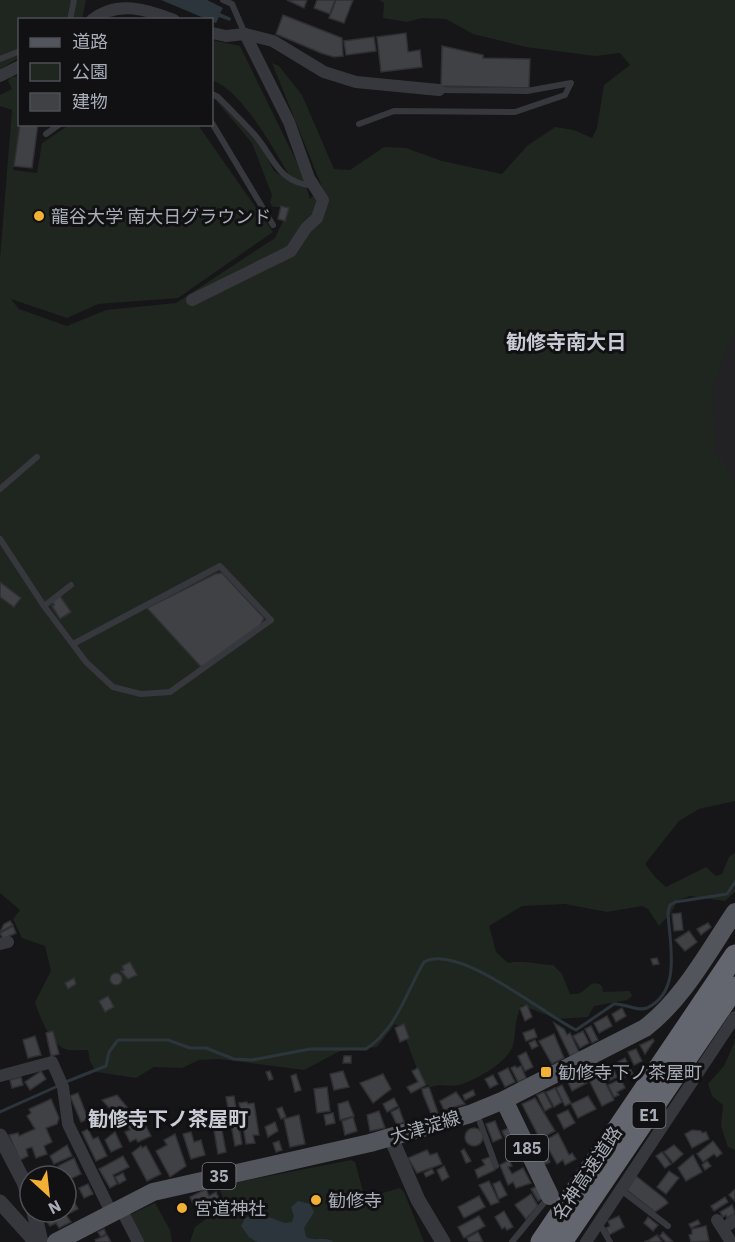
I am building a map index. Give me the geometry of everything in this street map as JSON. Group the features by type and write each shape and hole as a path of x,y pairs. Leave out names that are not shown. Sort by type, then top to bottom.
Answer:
{"highway":[{"name":"名神高速道路","path":"541,1242 735,955"},
{"name":"名神高速道路","path":"562,1242 735,987"}],"main road":[{"name":"大津淀線","path":"56,1242 116,1209 153,1192 391,1138 504,1100 645,1028 658,1018 673,1002 735,912"},
{"name":"185","path":"504,1100 550,1196"}],"street":[{"path":"95,16 97,0"},
{"path":"95,16 104,9 131,3 169,18"},
{"path":"213,33 226,36 245,34 273,41 324,72 356,82 439,90"},
{"path":"192,300 291,251 306,228 317,218 323,200 314,186 289,122 245,34"},
{"path":"0,76 18,67"},
{"path":"586,1242 735,1017"},
{"path":"0,1076 52,1062 63,1087 68,1124 116,1209 138,1242"},
{"path":"0,1136 18,1170"},
{"path":"391,1138 418,1200 443,1242"},
{"path":"0,1202 36,1242"},
{"path":"731,1242 720,1225 735,1220"},
{"path":"37,1224 41,1242"}],"lane":[{"path":"70,18 74,0"},
{"path":"223,0 232,4 245,34"},
{"path":"0,59 18,52"},
{"path":"359,124 394,111 515,112 565,95 571,83 528,91 439,90"},
{"path":"213,94 255,136 281,173 297,184 314,186"},
{"path":"213,125 273,225"},
{"path":"46,134 57,126"},
{"path":"0,489 37,457"},
{"path":"0,539 44,606 86,662 113,687 141,694 170,692 271,620 220,566 73,644"},
{"path":"44,606 70,585"},
{"path":"476,1111 496,1166"},
{"path":"620,1189 668,1226"},
{"path":"512,1242 550,1196"},
{"path":"599,1222 610,1242"}],"shaded area":[{"path":"161,0 207,0 223,8 220,13 231,18 230,21 219,17 216,23 213,22 213,18 204,18"},
{"path":"735,299 735,528 691,368"},
{"path":"298,1201 310,1204 314,1212 304,1228 306,1237 334,1242 257,1242 249,1237 241,1226 245,1218 258,1213 285,1223 292,1222 294,1216 291,1207"}],"green space":[{"path":"0,0 86,0 82,18 18,18 18,59 0,69"},
{"path":"379,0 735,0 735,330 713,386 715,455 724,461 735,485 735,801 699,809 679,821 645,864 666,887 706,867 716,876 722,874 729,857 735,853 735,892 725,901 690,896 678,900 671,913 659,926 648,909 642,906 607,912 565,904 522,906 489,926 496,952 508,963 553,965 562,974 570,994 578,994 595,983 602,986 603,992 630,991 632,996 627,1000 594,1006 588,1017 557,1019 521,1005 514,1041 507,1055 485,1073 458,1085 431,1087 421,1080 402,1028 395,1024 377,1047 340,1051 304,1070 219,1059 199,1060 182,1068 154,1067 136,1078 96,1072 90,1061 88,1050 68,1050 56,1043 47,1030 35,1002 51,971 45,946 22,938 13,919 20,910 0,893 0,259 12,110 0,106 0,95 12,89 8,81 11,77 18,76 18,126 20,126 13,170 37,173 42,143 68,126 199,126 273,232 178,298 98,304 67,318 11,299 19,309 67,326 106,310 176,303 275,238 287,212 286,207 273,207 270,203 272,195 252,143 214,98 217,96 261,145 274,171 286,179 288,173 245,107 234,95 213,81 213,40 240,46 303,175 310,199 322,187 272,63 279,66 302,95 334,169 350,170 384,147 406,148 442,161 502,174 527,146 555,127 574,130 592,138 597,128 604,85 630,65 620,53 595,56 526,47 473,34 446,19 422,18 407,22 383,18 384,3"},
{"path":"735,1041 735,1150 728,1147 721,1126 723,1105 712,1096 708,1084 724,1066"},
{"name":"勧修寺","path":"351,1160 355,1162 364,1195 368,1197 400,1188 404,1192 424,1242 190,1242 195,1227 224,1206 220,1188 223,1185"},
{"path":"155,1203 170,1230 172,1242 141,1242 129,1215"}],"building":[{"path":"287,0 307,0 304,8"},
{"path":"317,0 335,0 330,14 314,8"},
{"path":"336,0 353,0 344,23 329,18"},
{"path":"283,15 342,38 343,56 334,57 321,53 276,34"},
{"path":"406,33 408,52 420,50 422,67 381,72 377,37"},
{"path":"374,37 376,51 346,55 344,41"},
{"path":"442,46 483,55 483,58 530,59 529,88 441,86"},
{"path":"20,126 38,126 32,168 14,166"},
{"path":"281,206 289,208 285,221 278,219"},
{"path":"222,573 264,618 260,626 203,669 147,608 215,574"},
{"path":"0,582 21,598 14,607 0,597"},
{"path":"60,596 71,612 60,619 52,606 54,605 52,601"},
{"path":"681,913 683,930 674,931 672,914"},
{"path":"10,921 13,925 0,932 4,924"},
{"path":"708,923 711,927 701,935 697,929"},
{"path":"13,926 16,933 3,939 0,933"},
{"path":"689,931 697,942 685,951 675,940"},
{"path":"657,958 659,964 653,965 651,959"},
{"path":"130,962 137,975 128,979 121,971 124,970 122,966"},
{"path":"118,973 121,974 121,984 114,985 111,984 110,977 111,974"},
{"path":"74,978 76,984 68,989 65,983"},
{"path":"108,996 114,1007 105,1012 99,1001"},
{"path":"527,1005 532,1017 525,1021 520,1008"},
{"path":"622,1008 626,1016 616,1022 612,1014"},
{"path":"607,1016 612,1026 599,1033 594,1023"},
{"path":"554,1023 564,1029 567,1035 570,1033 579,1052 570,1056"},
{"path":"404,1024 409,1038 400,1042 395,1028"},
{"path":"591,1026 598,1040 592,1043 585,1029"},
{"path":"534,1029 537,1037 526,1041 523,1033"},
{"path":"53,1031 59,1054 51,1056 46,1033"},
{"path":"583,1031 589,1043 580,1048 573,1036"},
{"path":"554,1034 564,1058 552,1064 539,1041"},
{"path":"35,1036 41,1055 28,1058 23,1040"},
{"path":"653,1039 654,1041 645,1054 640,1045"},
{"path":"535,1040 538,1046 532,1049 529,1043"},
{"path":"636,1049 642,1061 634,1065 628,1052"},
{"path":"526,1052 533,1067 525,1071 518,1056"},
{"path":"344,1056 351,1056 351,1063 343,1063"},
{"path":"625,1058 633,1074 625,1077 618,1062"},
{"path":"611,1064 617,1077 608,1081 602,1069"},
{"path":"515,1066 517,1068 521,1066 526,1078 518,1082 511,1068"},
{"path":"418,1068 426,1085 411,1093 407,1087 418,1082 412,1071"},
{"path":"508,1068 515,1082 505,1087 498,1073"},
{"path":"41,1071 46,1079 30,1090 25,1082"},
{"path":"270,1071 273,1079 269,1080 266,1072"},
{"path":"343,1071 349,1087 334,1090 330,1074"},
{"path":"296,1074 301,1090 295,1092 291,1076"},
{"path":"383,1074 391,1089 373,1103 360,1083"},
{"path":"601,1074 614,1100 602,1106 590,1082"},
{"path":"493,1075 498,1084 490,1088 485,1079"},
{"path":"583,1075 587,1083 572,1091 568,1082"},
{"path":"21,1077 23,1085 12,1088 10,1080"},
{"path":"621,1079 625,1088 617,1092 619,1095 614,1097 608,1085"},
{"path":"562,1085 571,1103 565,1106 556,1088"},
{"path":"327,1087 330,1111 317,1113 314,1089"},
{"path":"429,1087 438,1113 432,1116 422,1089"},
{"path":"555,1088 562,1102 554,1107 546,1092"},
{"path":"473,1090 475,1095 465,1100 463,1095"},
{"path":"456,1092 465,1104 444,1110 440,1101"},
{"path":"544,1092 552,1107 545,1111 537,1095"},
{"path":"78,1093 88,1119 81,1122 70,1096"},
{"path":"117,1095 127,1107 115,1114 102,1100"},
{"path":"234,1096 242,1144 235,1146 226,1097"},
{"path":"588,1096 596,1109 578,1118 571,1104"},
{"path":"394,1098 398,1106 387,1112 383,1104"},
{"path":"535,1098 555,1131 540,1139 522,1104"},
{"path":"51,1099 59,1118 57,1124 46,1128 52,1142 44,1146 47,1154 36,1158 32,1147 26,1149 28,1156 20,1160 9,1135 18,1133 19,1136 35,1129 27,1116 31,1113 29,1109"},
{"path":"348,1101 354,1116 340,1120 338,1104"},
{"path":"247,1102 248,1104 254,1103 259,1135 253,1135 255,1143 246,1144 239,1103"},
{"path":"282,1107 286,1117 281,1119 277,1109"},
{"path":"399,1108 404,1122 397,1125 391,1112"},
{"path":"568,1110 575,1123 564,1129 557,1115"},
{"path":"379,1111 385,1128 370,1131 367,1115"},
{"path":"333,1113 335,1123 326,1125 324,1115"},
{"path":"218,1114 219,1120 213,1121 212,1116"},
{"path":"140,1115 151,1136 138,1142 136,1139 130,1142 125,1132 130,1130 126,1122"},
{"path":"299,1115 305,1144 290,1147 284,1119"},
{"path":"115,1116 118,1123 114,1125 110,1119"},
{"path":"353,1117 357,1131 345,1135 342,1121"},
{"path":"495,1121 502,1138 493,1142 486,1124"},
{"path":"275,1122 278,1131 268,1137 265,1127"},
{"path":"221,1125 226,1152 218,1154 214,1130 215,1126"},
{"path":"511,1127 514,1133 505,1137 502,1131"},
{"path":"474,1128 480,1131 483,1137 480,1143 474,1146 468,1143 465,1137 468,1131"},
{"path":"88,1129 93,1139 98,1137 107,1156 96,1161 82,1132"},
{"path":"692,1130 706,1132 709,1139 692,1148 685,1134"},
{"path":"115,1132 122,1147 111,1152 105,1140"},
{"path":"191,1132 194,1142 201,1140 205,1155 191,1159 183,1134"},
{"path":"558,1133 569,1155 572,1153 576,1159 565,1165 563,1160 557,1164 544,1141"},
{"path":"175,1134 186,1166 170,1177 156,1151 167,1145 164,1140"},
{"path":"279,1141 282,1150 276,1152 273,1143"},
{"path":"713,1141 722,1153 717,1157 714,1154 703,1162 697,1154"},
{"path":"67,1145 72,1156 54,1164 50,1156"},
{"path":"674,1145 683,1154 673,1163 664,1152"},
{"path":"141,1146 142,1148 146,1146 161,1174 147,1181 132,1153"},
{"path":"464,1149 471,1161 466,1163 461,1151"},
{"path":"427,1150 430,1155 437,1153 442,1164 417,1173 408,1158"},
{"path":"662,1152 671,1164 665,1168 656,1156"},
{"path":"693,1155 702,1172 686,1181 678,1168"},
{"path":"123,1156 129,1167 113,1175 117,1184 110,1188 99,1169"},
{"path":"547,1156 550,1162 543,1165 540,1159"},
{"path":"490,1157 495,1170 478,1178 475,1170 485,1165 482,1160"},
{"path":"74,1158 77,1164 62,1164"},
{"path":"509,1160 512,1166 508,1167 512,1174 523,1168 531,1183 516,1188 513,1182 508,1185 500,1165"},
{"path":"707,1161 711,1166 705,1170 702,1165"},
{"path":"444,1166 449,1177 442,1181 437,1170"},
{"path":"432,1169 434,1173 426,1177 424,1173"},
{"path":"669,1171 679,1178 666,1194 657,1187"},
{"path":"123,1173 126,1180 119,1184 115,1177"},
{"path":"636,1176 668,1203 655,1212 627,1190"},
{"path":"489,1181 499,1202 491,1205 479,1185"},
{"path":"500,1181 507,1195 499,1199 493,1184"},
{"path":"88,1184 93,1194 84,1198 79,1188"},
{"path":"539,1185 546,1197 538,1201 531,1189"},
{"path":"206,1189 209,1196 216,1192 221,1203 199,1216 190,1197"},
{"path":"735,1189 735,1201 729,1195"},
{"path":"531,1194 538,1206 526,1219 515,1205"},
{"path":"479,1196 485,1207 464,1218 458,1207"},
{"path":"725,1197 728,1202 714,1211 711,1206"},
{"name":"宮道神社","path":"183,1204 186,1210 180,1213 177,1207"},
{"path":"732,1205 735,1213 727,1218 726,1215 723,1217 720,1212"},
{"path":"504,1211 513,1227 507,1230 505,1227 502,1229 495,1217"},
{"path":"479,1216 485,1226 464,1238 458,1227"},
{"path":"619,1216 624,1227 609,1235 606,1228 610,1226 608,1221"},
{"path":"648,1217 658,1225 653,1231 644,1223"},
{"path":"698,1220 700,1224 691,1228 689,1224"},
{"path":"706,1226 709,1241 691,1242 689,1235 692,1234 692,1229"},
{"path":"104,1229 106,1234 101,1237 98,1232"},
{"path":"478,1232 483,1242 469,1242 467,1238"},
{"path":"663,1232 673,1242 666,1242 660,1236"},
{"path":"107,1235 111,1242 96,1242 95,1240"},
{"path":"657,1235 662,1242 644,1242 649,1240"}],"waterway":[{"path":"63,1083 106,1066 109,1052 118,1040 168,1040 190,1048 206,1048 234,1059 252,1060 310,1049 366,1049 377,1041 393,1021 424,962 439,959 458,962 479,971 576,1030 614,1004 643,1009 658,1000 666,990 670,978 671,951 668,912 670,905 675,902 727,894 735,882"},
{"path":"0,1112 58,1086"}],"place":[{"name":"龍谷大学 南大日グラウンド","path":"39,216"},
{"name":"勧修寺下ノ茶屋町","path":"546,1072"},
{"name":"勧修寺","path":"316,1200"},
{"name":"宮道神社","path":"182,1208"}],"district":[{"name":"勧修寺南大日","path":"566,341"},
{"name":"勧修寺下ノ茶屋町","path":"168,1118"}]}
